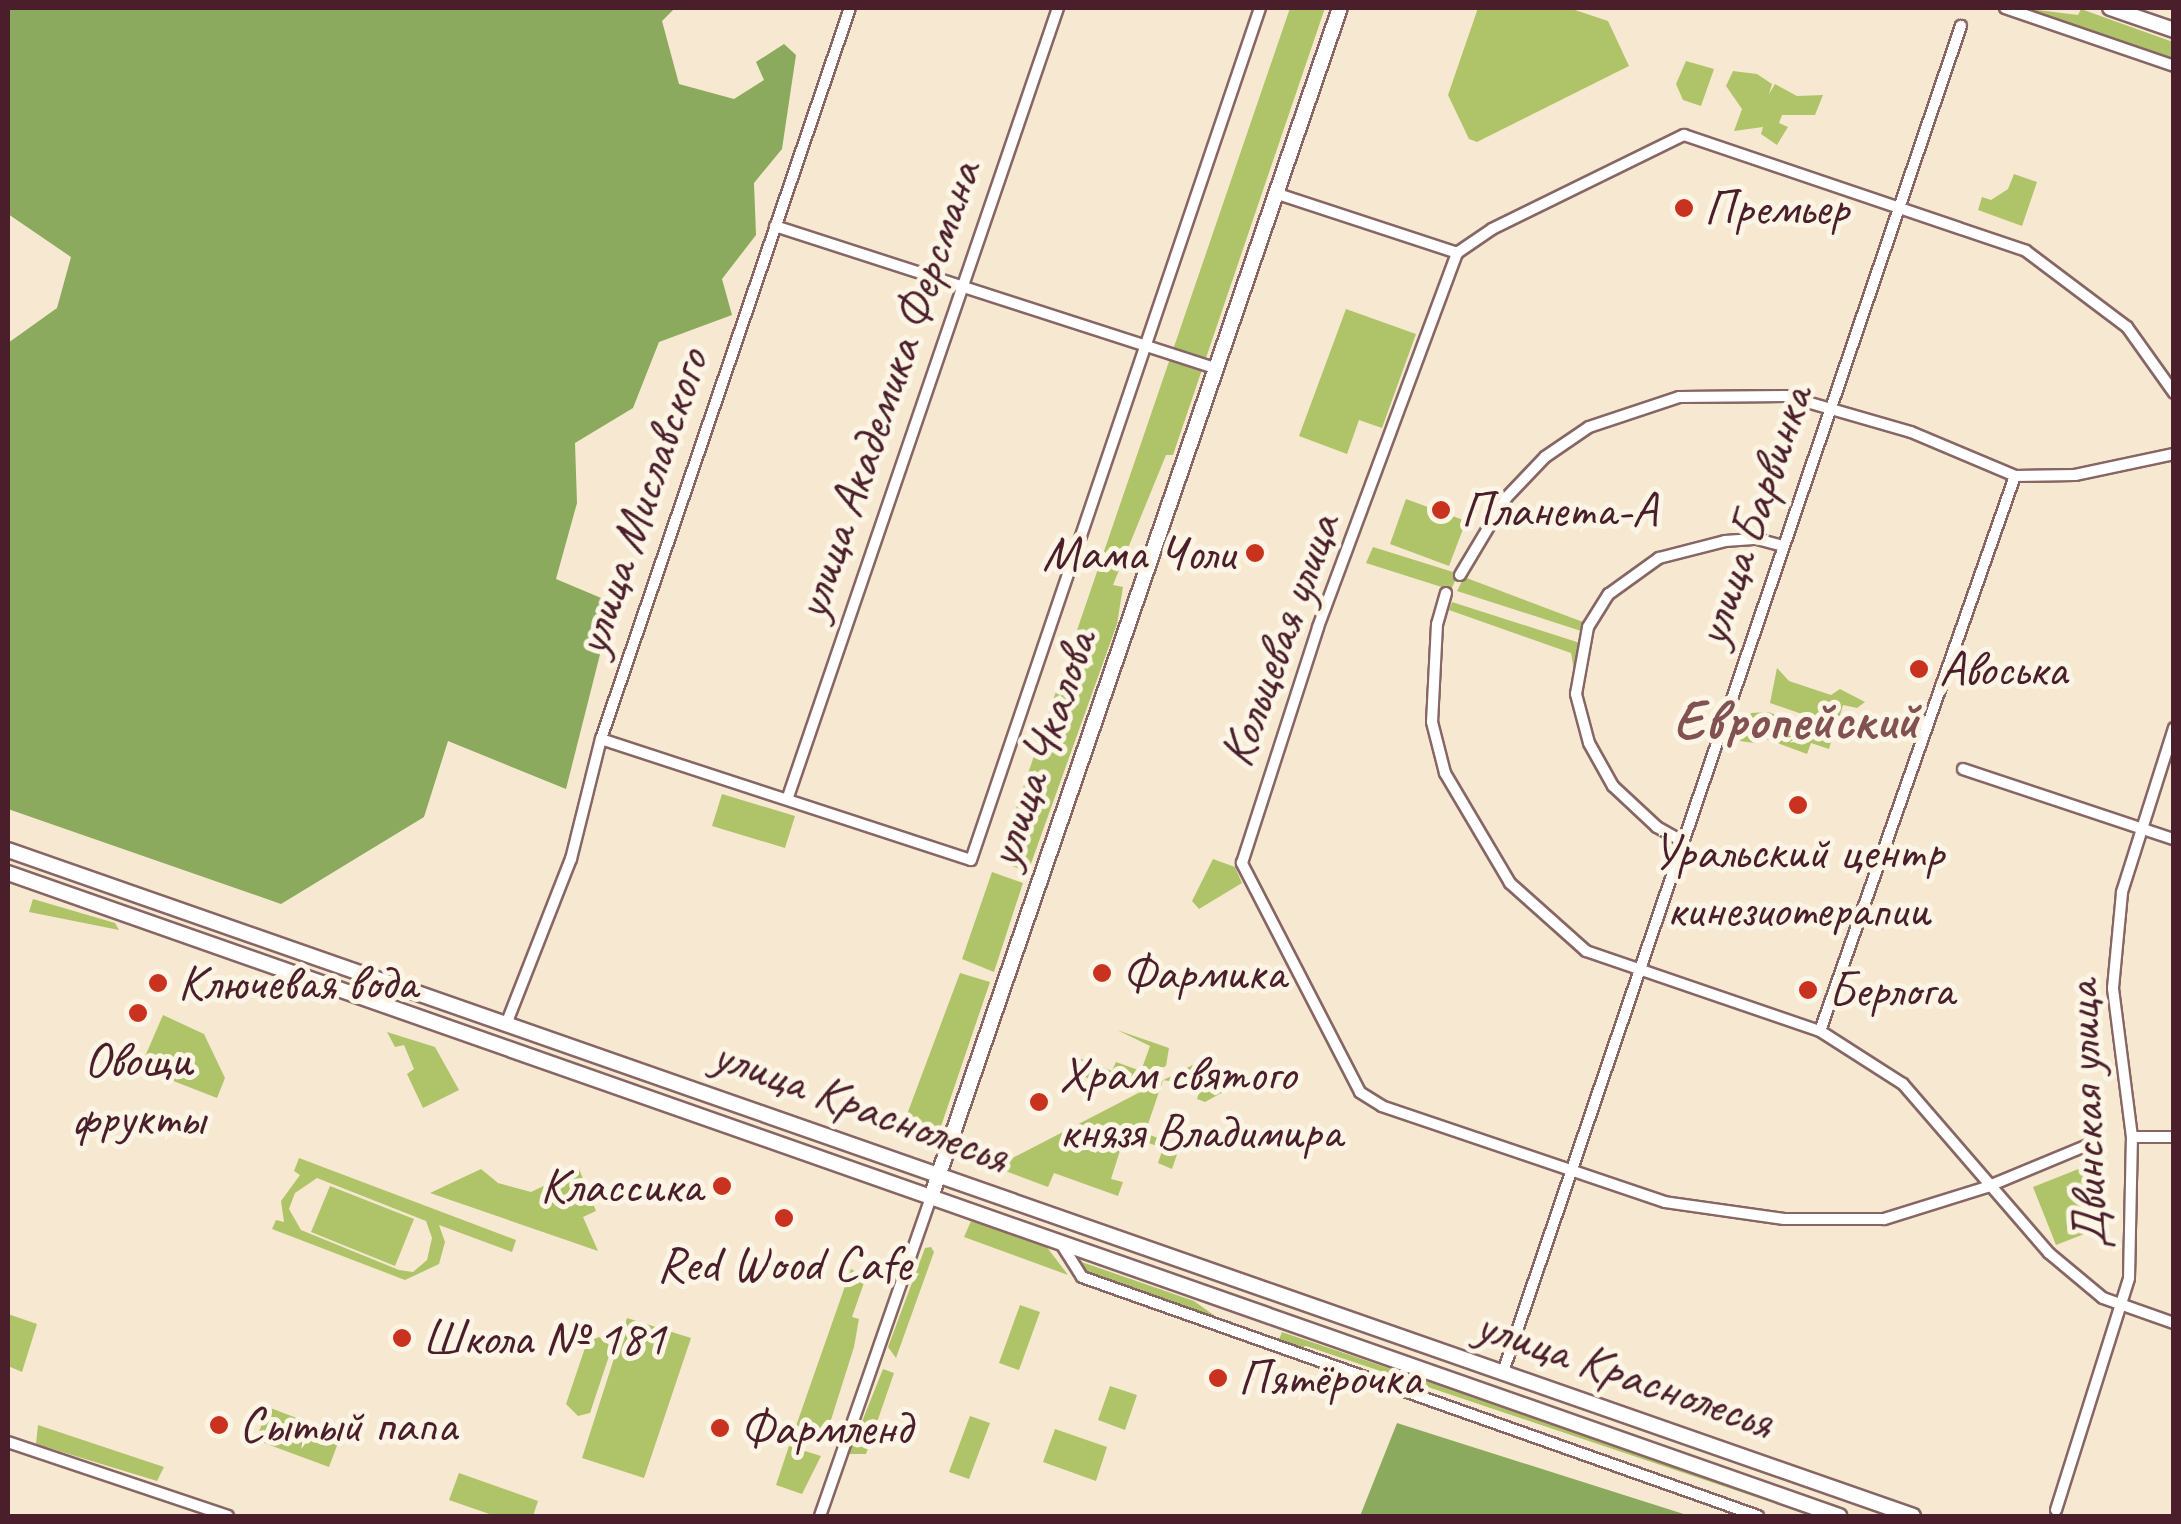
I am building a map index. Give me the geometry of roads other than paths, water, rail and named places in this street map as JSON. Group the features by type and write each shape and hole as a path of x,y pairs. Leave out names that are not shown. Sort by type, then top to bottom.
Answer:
{"street":[{"name":"улица Миславского","path":"508,1022 572,860 600,739 850,8"},
{"name":"улица Академика Ферсмана","path":"788,798 1058,8"},
{"name":"улица Чкалова","path":"788,798 971,860 1260,8"},
{"name":"улица Чкалова","path":"820,1516 1340,8"},
{"path":"2004,8 2174,66"},
{"path":"2110,8 2174,30"},
{"name":"улица Барвинка","path":"1502,1372 1896,206 1961,26"},
{"path":"1275,193 1457,252 1684,135 2026,250 2127,328 2174,393"},
{"path":"775,226 1214,368"},
{"name":"Кольцевая улица","path":"1457,252 1318,626 1242,864 1360,1092 1382,1106 1665,1202 1784,1219 1884,1218 1987,1187 2095,1142"},
{"path":"1460,575 1506,498 1546,458 1589,428 1679,397 1734,392 1830,408 1911,432 2015,476 2075,475 2174,454"},
{"path":"1820,1032 2015,476"},
{"path":"1682,841 1658,828 1614,786 1589,743 1576,694 1588,627 1609,594 1659,558 1726,541 1756,538 1782,546"},
{"path":"1446,593 1437,624 1432,722 1445,774 1472,828 1510,884 1586,951 1820,1032 1903,1084 1987,1187 2049,1254 2103,1298 2174,1323"},
{"name":"Двинская улица","path":"2056,1510 2119,1302 2135,1233 2132,1137 2114,988 2122,892 2174,728"},
{"path":"600,739 788,798"},
{"path":"1963,769 2174,839"},
{"name":"улица Краснолесья","path":"8,850 1913,1516"},
{"name":"улица Краснолесья","path":"8,873 1839,1516"},
{"path":"375,1004 383,980"},
{"path":"2132,1137 2174,1137"},
{"name":"улица Краснолесья","path":"1059,1240 1082,1277 1758,1516"},
{"path":"8,1442 228,1516"}],"place":[{"name":"Премьер","path":"1684,208"},
{"name":"Планета-А","path":"1441,510"},
{"name":"Мама Чоли","path":"1255,553"},
{"name":"Авоська","path":"1919,669"},
{"name":"Уральский центр кинезиотерапии","path":"1798,805"},
{"name":"Фармика","path":"1102,973"},
{"name":"Ключевая вода","path":"158,983"},
{"name":"Берлога","path":"1808,990"},
{"name":"Овощи фрукты","path":"138,1013"},
{"name":"Храм святого князя Владимира","path":"1039,1102"},
{"name":"Классика","path":"722,1186"},
{"name":"Red Wood Cafe","path":"784,1218"},
{"name":"Школа № 181","path":"402,1338"},
{"name":"Пятёрочка","path":"1218,1378"},
{"name":"Сытый папа","path":"219,1425"},
{"name":"Фармленд","path":"720,1428"}],"district":[{"name":"Европейский","path":"1796,721"}]}
